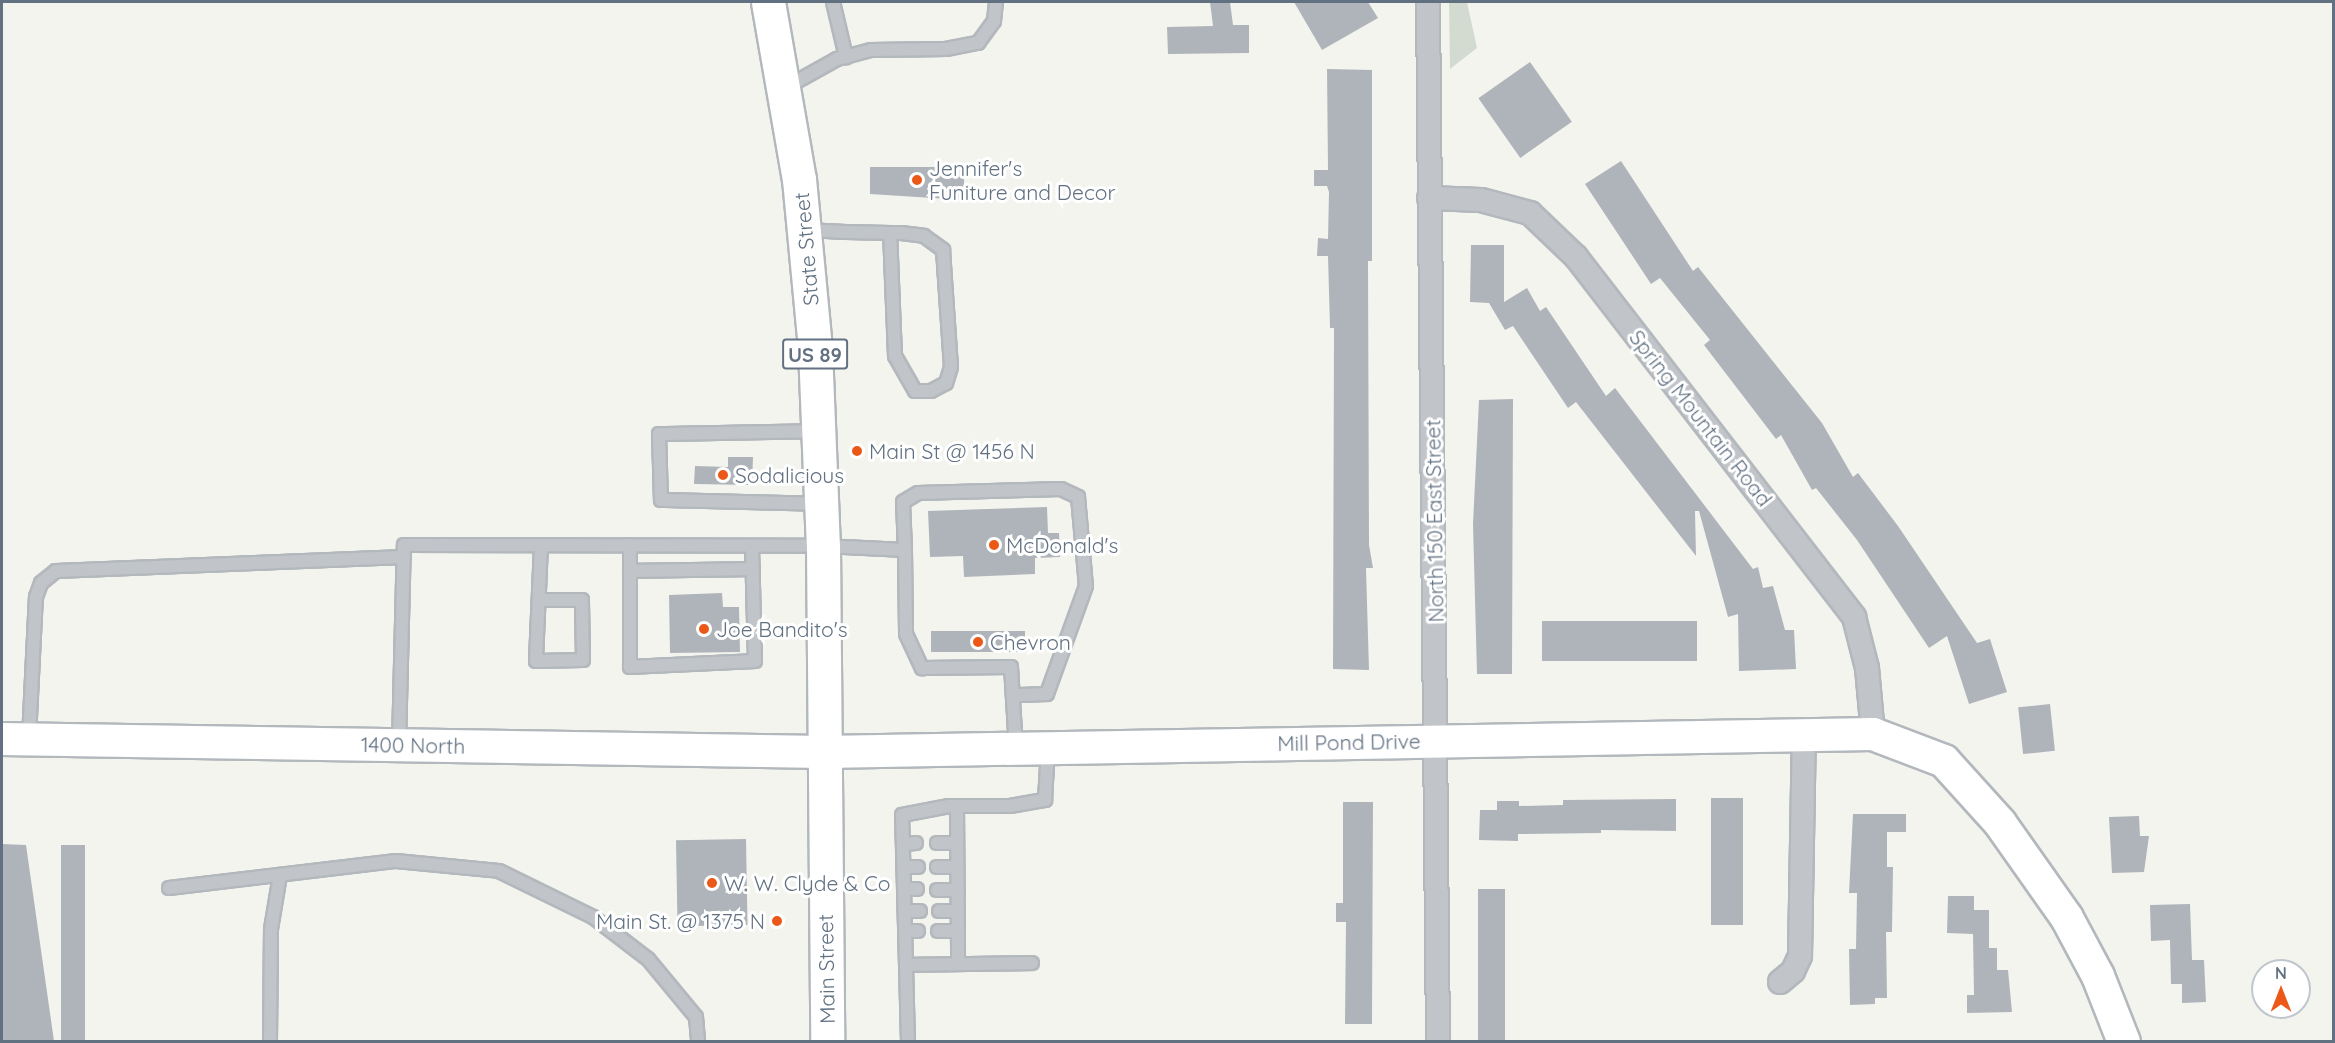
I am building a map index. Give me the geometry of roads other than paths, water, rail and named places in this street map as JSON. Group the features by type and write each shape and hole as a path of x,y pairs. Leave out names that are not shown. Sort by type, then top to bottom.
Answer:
{"main road":[{"name":"State Street","path":"768,2 784,89 804,230 818,431 823,546 824,752"},
{"name":"Mill Pond Drive","path":"824,752 1437,740 1804,737 1873,734"},
{"path":"1873,734 1944,761 2000,823 2067,918 2098,976 2124,1041"},
{"name":"1400 North","path":"15,739 824,752"},
{"name":"Main Street","path":"824,752 827,1041"}],"street":[{"name":"North 150 East Street","path":"1428,2 1437,740 1438,1041"},
{"name":"Spring Mountain Road","path":"1429,198 1497,202 1530,213 1576,257 1854,617 1867,668 1873,734"},
{"path":"1780,982 1793,971 1800,956 1804,737"}],"lane":[{"path":"833,2 846,57"},
{"path":"784,89 846,57 871,50 946,49 978,43 994,21 996,2"},
{"path":"804,230 890,232 924,236 944,250 951,367 946,383 931,391 915,391 895,356 890,232"},
{"path":"818,431 659,434 661,500 821,504"},
{"path":"1013,695 1047,694 1086,586 1078,497 1061,489 918,493 903,502 906,634 922,668 1011,667 1016,748"},
{"path":"399,745 404,545 823,546 905,550"},
{"path":"541,545 541,600 535,614 536,661 583,660 582,600 541,600"},
{"path":"630,545 630,667 755,661 752,546"},
{"path":"15,739 36,597 41,584 56,571 404,557"},
{"path":"630,571 753,569"},
{"path":"908,1041 906,965 912,931 905,911 911,889 904,867 903,815 957,806 1010,806 1045,800 1048,747"},
{"path":"957,806 958,964"},
{"path":"903,843 916,843"},
{"path":"937,843 957,843"},
{"path":"170,888 396,861 499,871 593,917 648,959 696,1017 698,1041"},
{"path":"904,867 918,867"},
{"path":"938,867 957,867"},
{"path":"270,1041 271,929 280,875"},
{"path":"937,890 958,890"},
{"path":"905,911 920,911"},
{"path":"939,911 958,911"},
{"path":"938,931 958,931"},
{"path":"906,965 1032,963"}],"place":[{"name":"Jennifer's Funiture and Decor","path":"917,180"},
{"name":"Main St @ 1456 N","path":"857,451"},
{"name":"Sodalicious","path":"723,475"},
{"name":"McDonald's","path":"994,545"},
{"name":"Joe Bandito's","path":"704,629"},
{"name":"Chevron","path":"978,642"},
{"name":"W. W. Clyde & Co","path":"712,883"},
{"name":"Main St. @ 1375 N","path":"777,921"}]}
